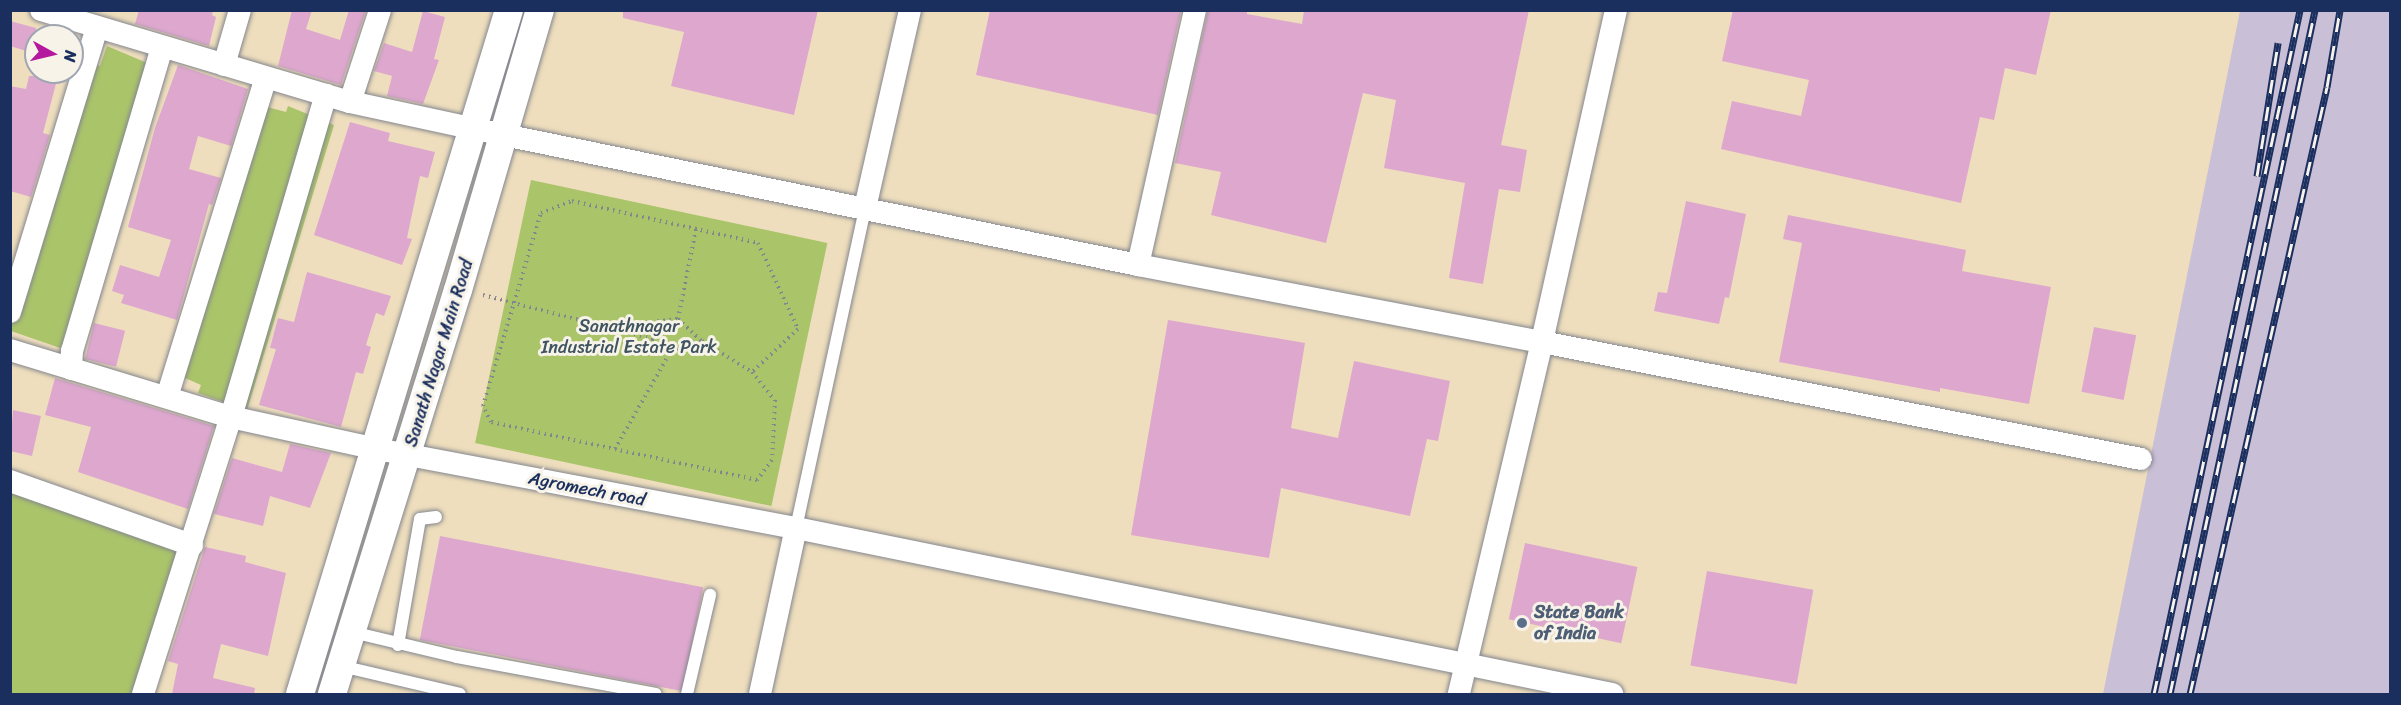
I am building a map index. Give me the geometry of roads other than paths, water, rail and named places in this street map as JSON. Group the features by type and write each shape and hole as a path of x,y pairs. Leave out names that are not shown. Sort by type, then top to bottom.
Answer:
{"street":[{"path":"224,65 240,10"},
{"path":"350,102 380,10"},
{"name":"Sanath Nagar Main Road","path":"300,694 475,129 509,10"},
{"name":"Sanath Nagar Main Road","path":"332,694 408,455 505,135 540,10"},
{"path":"865,208 910,10"},
{"path":"1138,265 1195,10"},
{"path":"1459,694 1542,342 1616,10"},
{"path":"53,12 105,22 162,47 350,102 475,129 1138,265 2141,459"},
{"path":"10,312 105,22"},
{"path":"71,369 72,351 162,47"},
{"path":"166,397 266,78"},
{"path":"143,694 192,545 326,95"},
{"name":"Agromech road","path":"10,350 231,417 377,449 796,528 1467,666 1543,687 1612,694"},
{"path":"10,481 192,545"},
{"path":"760,694 796,528"}],"lane":[{"path":"796,528 865,208"},
{"path":"398,645 420,519 436,517"},
{"path":"687,694 710,595"},
{"path":"352,632 398,645 656,694"},
{"path":"341,666 460,694"}],"railway":[{"path":"2154,694 2300,10"},
{"path":"2170,694 2315,10"},
{"path":"2190,694 2327,87 2340,10"},
{"path":"2257,176 2278,43"}],"place":[{"name":"State Bank of India","path":"1522,623"}],"park label":[{"name":"Sanathnagar Industrial Estate Park","path":"629,337"}]}
